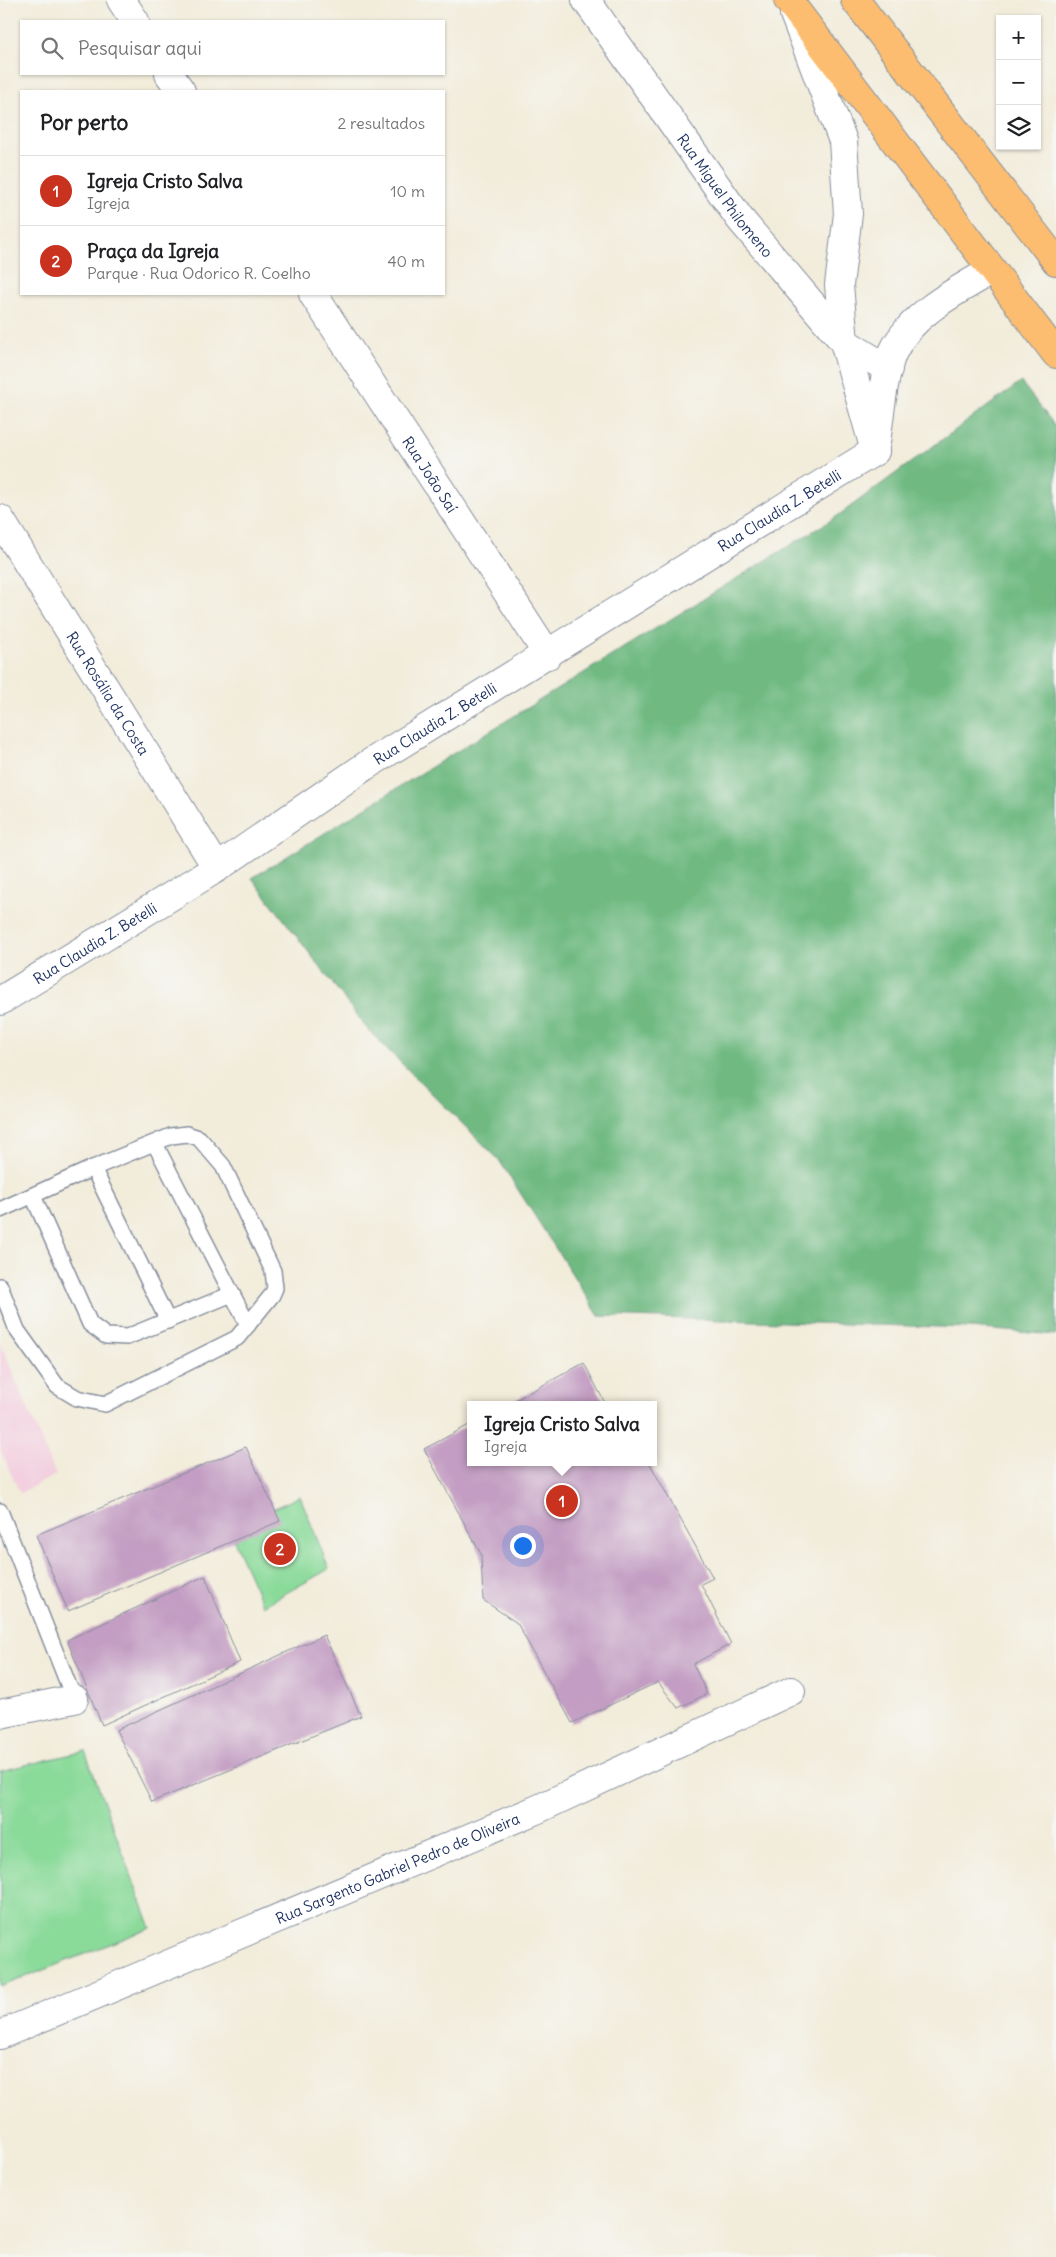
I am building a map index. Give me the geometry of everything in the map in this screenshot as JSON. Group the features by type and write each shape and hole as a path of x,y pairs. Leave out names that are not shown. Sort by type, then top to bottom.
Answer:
{"main road":[{"path":"855,0 1056,261"},
{"path":"789,2 1056,354"}],"street":[{"path":"121,0 134,20"},
{"name":"Rua Miguel Philomeno","path":"586,0 740,219 844,342 888,369"},
{"path":"789,2 843,141 848,214 839,285 844,342 875,451"},
{"path":"170,75 180,90"},
{"path":"875,451 892,353 908,328 954,292 991,270"},
{"name":"Rua João Saí","path":"314,295 548,654"},
{"name":"Rua Claudia Z. Betelli","path":"0,1001 217,868 367,765 875,451"},
{"name":"Rua Rosália da Costa","path":"0,519 217,868"},
{"name":"Rua Sargento Gabriel Pedro de Oliveira","path":"0,2035 538,1809 791,1691"},
{"path":"0,1714 74,1698"}],"lane":[{"path":"0,1210 93,1168 172,1136 187,1134 198,1138 223,1166 273,1271 275,1280 272,1295 237,1338 104,1404 91,1402 57,1386 17,1330 0,1286"},
{"path":"155,1144 248,1325"},
{"path":"93,1168 168,1321"},
{"path":"33,1196 90,1324 98,1332 106,1336 127,1337 232,1294"},
{"path":"0,1511 74,1698"}],"shaded area":[{"path":"0,1343 56,1475 20,1493 0,1450"}],"green space":[{"path":"1021,382 1056,427 1056,1335 969,1328 599,1316 499,1160 369,1031 252,878 836,517"},
{"path":"300,1496 329,1569 263,1606 229,1530"},
{"path":"85,1751 151,1928 0,1987 0,1771"}],"building":[{"path":"584,1363 604,1401 513,1401"},
{"path":"467,1426 467,1466 651,1466 713,1578 701,1584 731,1644 693,1664 707,1694 678,1708 658,1682 572,1723 517,1623 483,1600 481,1554 424,1449"},
{"path":"246,1447 280,1521 68,1611 36,1535"},
{"path":"205,1576 240,1662 102,1725 67,1640"},
{"path":"324,1635 361,1716 152,1802 116,1730"}],"place":[{"name":"Igreja Cristo Salva","path":"562,1501"},
{"name":"Praça da Igreja","path":"280,1549"}]}
